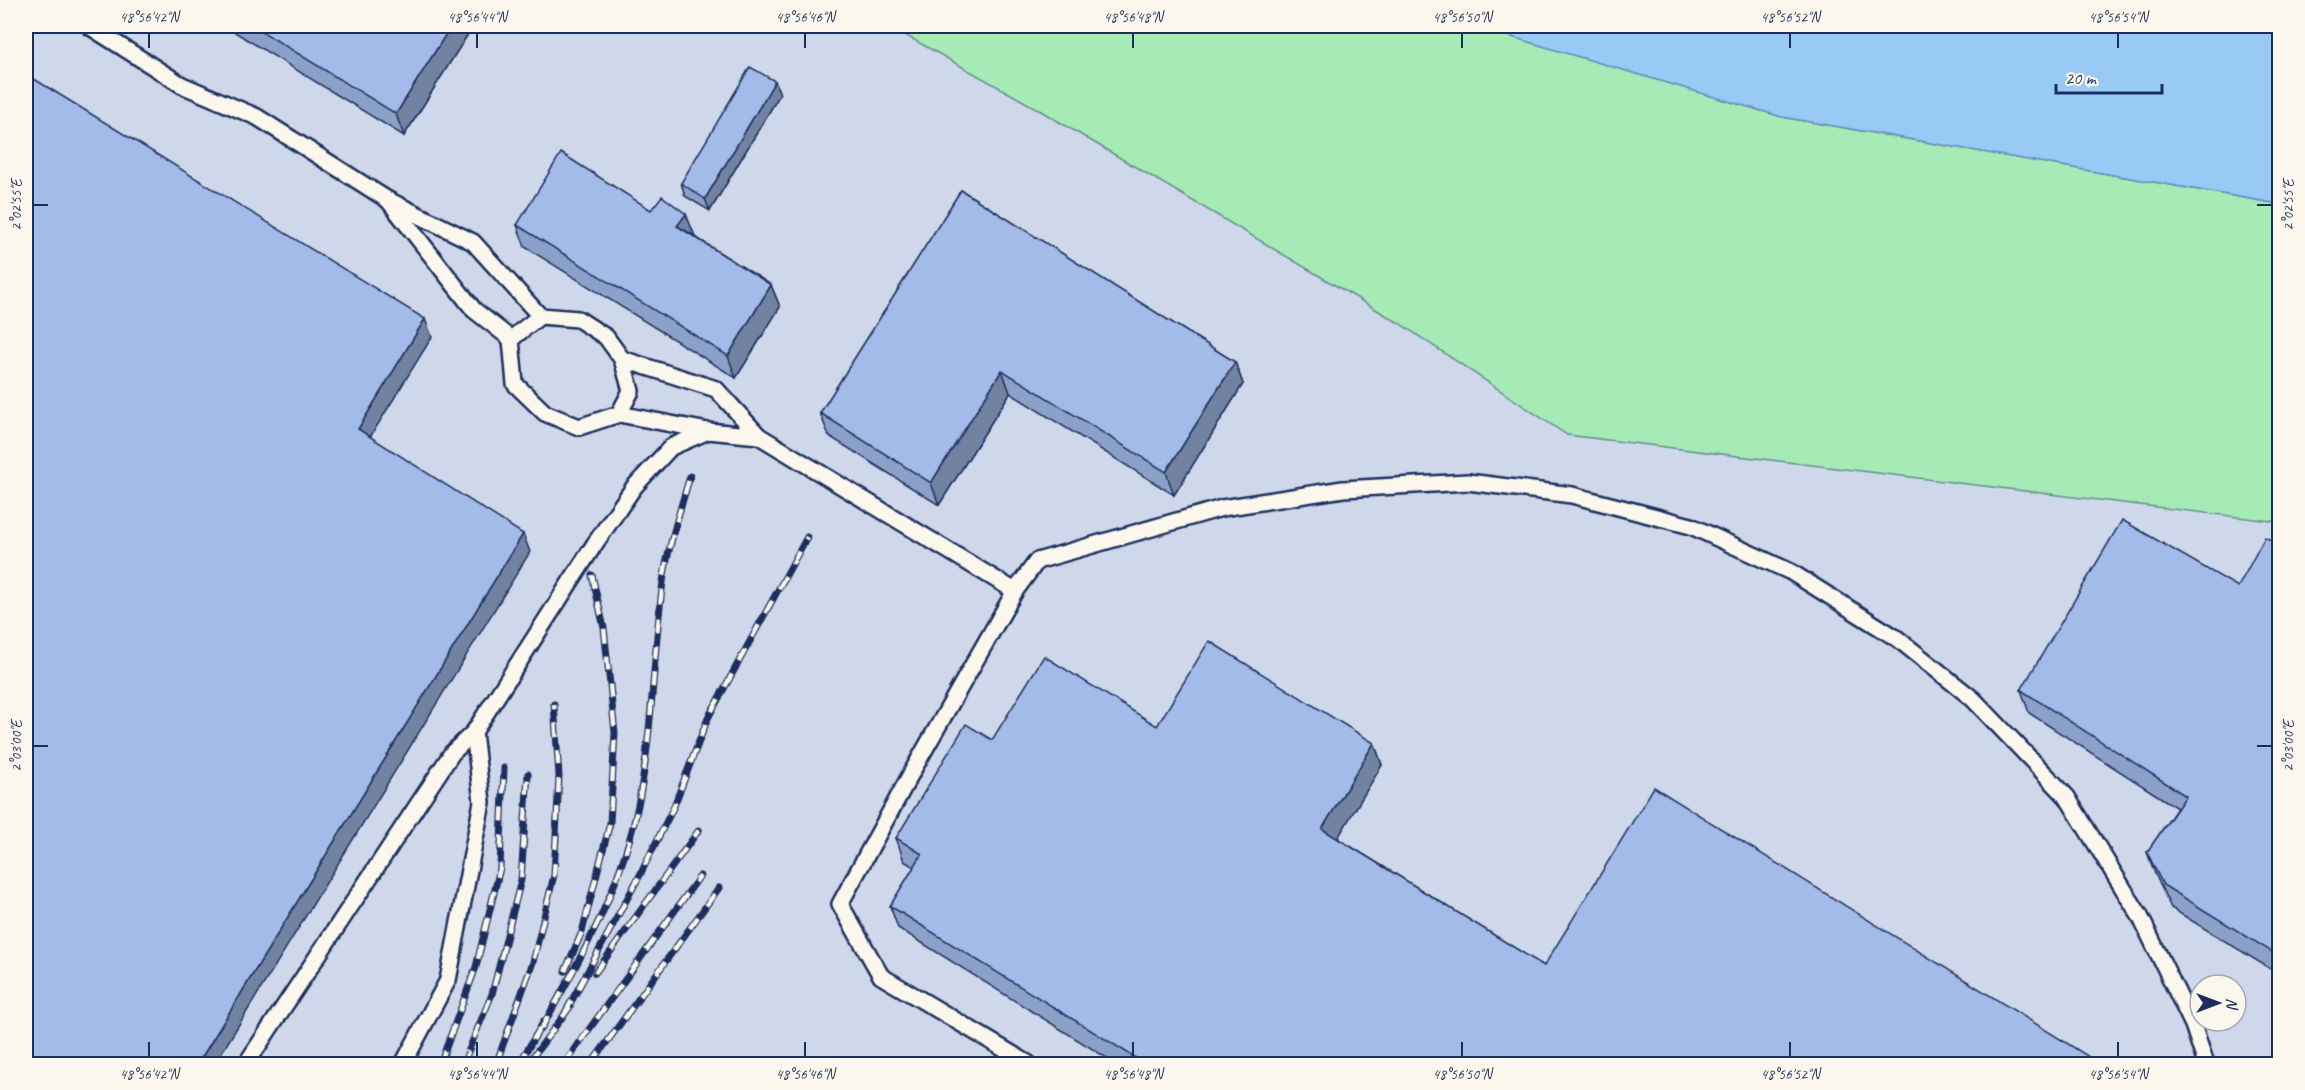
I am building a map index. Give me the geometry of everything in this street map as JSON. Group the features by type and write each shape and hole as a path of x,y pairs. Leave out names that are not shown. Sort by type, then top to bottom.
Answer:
{"lane":[{"path":"89,26 182,85 257,117 388,200 473,242 540,315 578,319 606,337 622,359 631,391 620,414"},
{"path":"388,200 474,310 511,339 515,384 545,413 579,427 620,414 708,431 759,436"},
{"path":"511,339 540,315"},
{"path":"622,359 716,389 759,436 1015,591"},
{"path":"246,1065 452,753 474,732 634,487 671,447 708,431"},
{"path":"1029,1065 881,976 840,904 1015,591 1037,561 1222,508 1343,489 1468,483 1572,495 1691,526 1791,572 1898,639 1973,699 2067,797 2140,916 2193,1025 2206,1065"},
{"path":"404,1065 448,980 482,802 474,732"}],"shaded area":[{"path":"26,26 889,26 1034,107 1399,323 1567,435 2279,522 2279,1064 26,1064"}],"green space":[{"path":"889,26 1475,26 1782,117 2279,204 2279,522 1567,435 1399,323 1034,107"}],"water":[{"path":"1475,26 2279,26 2279,204 1782,117"}],"building":[{"path":"253,26 451,26 396,114"},
{"path":"750,67 775,81 705,199 681,183"},
{"path":"26,74 425,319 358,429 523,534 197,1065 26,1065"},
{"path":"561,153 651,210 662,196 686,214 677,226 771,285 728,356 517,225"},
{"path":"961,190 1235,362 1166,472 1002,370 931,483 820,413"},
{"path":"2122,520 2238,587 2265,537 2280,545 2280,957 2163,885 2147,852 2186,796 2021,690"},
{"path":"1209,641 1374,743 1322,829 1544,966 1654,787 2102,1065 1147,1065 890,906 922,854 896,838 966,724 992,740 1044,656 1157,726"}],"railway":[{"path":"541,1029 601,916 624,858 633,827 648,742 665,569 690,476"},
{"path":"565,1013 640,875 674,806 708,718 807,537"},
{"path":"565,971 582,932 610,823 615,733 604,628 592,575"},
{"path":"496,1064 533,962 554,875 559,776 554,704"},
{"path":"440,1064 476,967 500,868 504,768"},
{"path":"463,1064 492,994 521,880 528,774"},
{"path":"595,973 699,830"},
{"path":"564,1064 700,876"},
{"path":"591,1064 719,888"},
{"path":"529,1062 570,1007"},
{"path":"519,1064 544,1021"}]}
